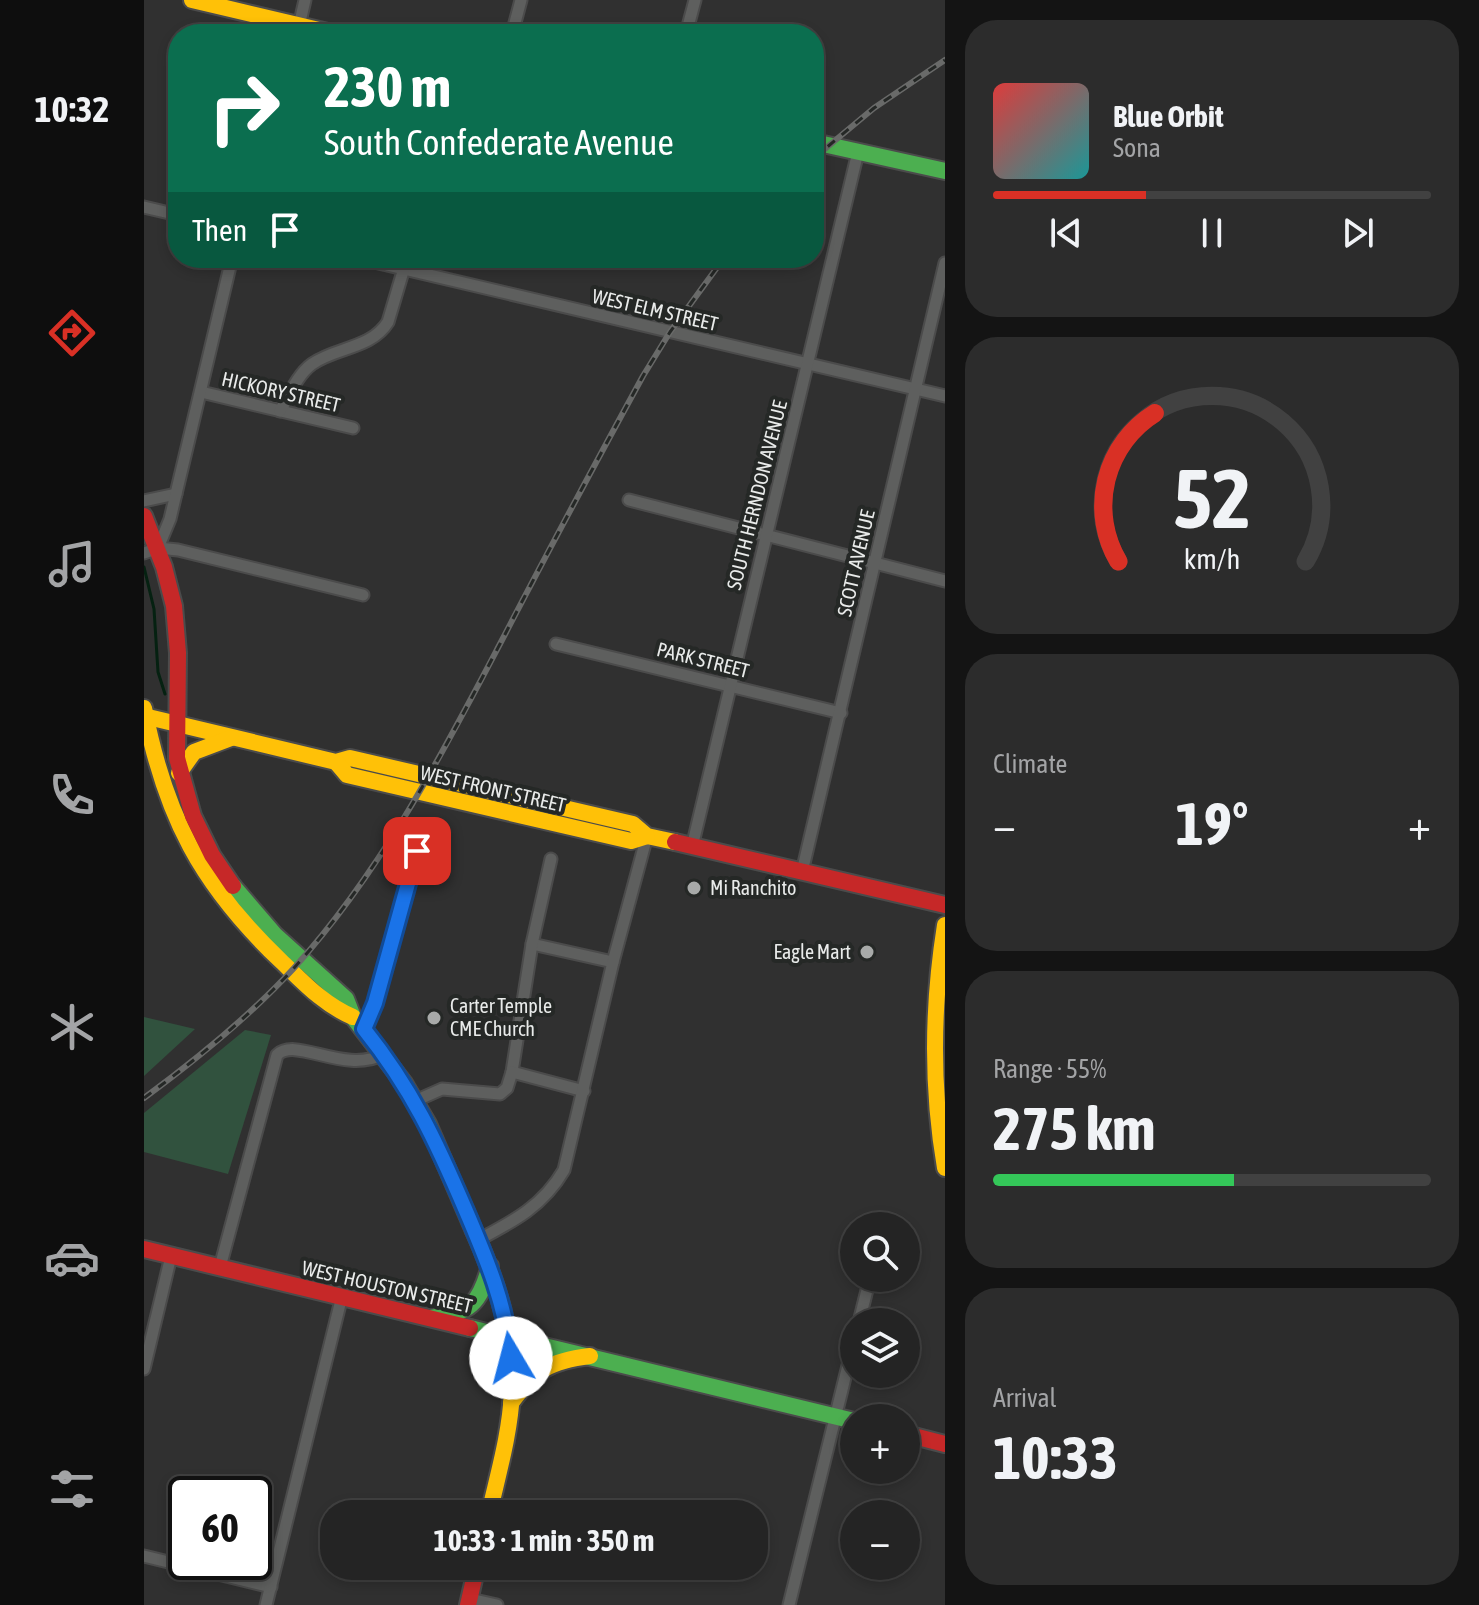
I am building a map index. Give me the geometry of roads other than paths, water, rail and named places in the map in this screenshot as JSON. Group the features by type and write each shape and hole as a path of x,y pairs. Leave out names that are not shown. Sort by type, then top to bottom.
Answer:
{"main road":[{"path":"192,0 276,24"},
{"path":"824,144 945,171"},
{"path":"144,516 151,551 170,586 176,627 179,773 193,816 224,874 262,922 346,999 358,1023 384,1054 415,1101 490,1266 509,1336 511,1403 507,1437 492,1500"},
{"path":"145,713 158,771 173,814 215,891 235,916 334,1011 358,1023"},
{"name":"WEST FRONT STREET","path":"145,713 231,738 336,762 347,775 631,841 647,836 945,905"},
{"path":"179,773 194,752 231,738"},
{"path":"945,925 933,1039 936,1105 945,1168"},
{"name":"WEST HOUSTON STREET","path":"144,1249 840,1417"},
{"path":"431,1318 458,1314 471,1308 483,1292 490,1266"},
{"path":"511,1403 540,1368 562,1360 590,1356"},
{"path":"920,1438 945,1444"},
{"path":"469,1602 474,1580"}],"street":[{"path":"292,24 305,0"},
{"path":"515,24 521,0"},
{"path":"689,24 695,0"},
{"name":"SOUTH HERNDON AVENUE","path":"692,847 858,152"},
{"path":"144,207 168,213"},
{"name":"SCOTT AVENUE","path":"802,872 945,263"},
{"path":"230,268 176,494 151,551 178,550 363,595"},
{"path":"280,411 301,375 312,365 357,346 383,330 404,268"},
{"name":"WEST ELM STREET","path":"421,268 807,365 945,396"},
{"name":"HICKORY STREET","path":"201,392 353,428"},
{"path":"144,501 176,494"},
{"path":"629,500 945,581"},
{"name":"PARK STREET","path":"556,644 841,713"},
{"path":"478,1240 524,1216 553,1187 566,1164 613,962 647,836"},
{"path":"358,1023 375,1003 417,851"},
{"path":"415,1101 442,1089 500,1094 507,1088 532,944 551,859"},
{"path":"532,944 613,962"},
{"path":"220,1267 274,1062 281,1050 293,1048 347,1061 369,1060 384,1054"},
{"path":"512,1072 584,1091"},
{"path":"144,1369 171,1256"},
{"path":"266,1605 342,1296"},
{"path":"789,1605 842,1388"},
{"path":"144,1556 271,1587"},
{"path":"469,1602 497,1605"}],"waterway":[{"path":"144,567 154,609 158,672 165,694"}],"railway":[{"path":"824,150 874,108 945,60"},
{"path":"144,1098 203,1053 259,1004 294,968 355,893 408,812 456,728 643,376 670,332 717,268"}],"place":[{"name":"Mi Ranchito","path":"694,888"},
{"name":"Eagle Mart","path":"867,952"},
{"name":"Carter Temple CME Church","path":"434,1018"}]}
